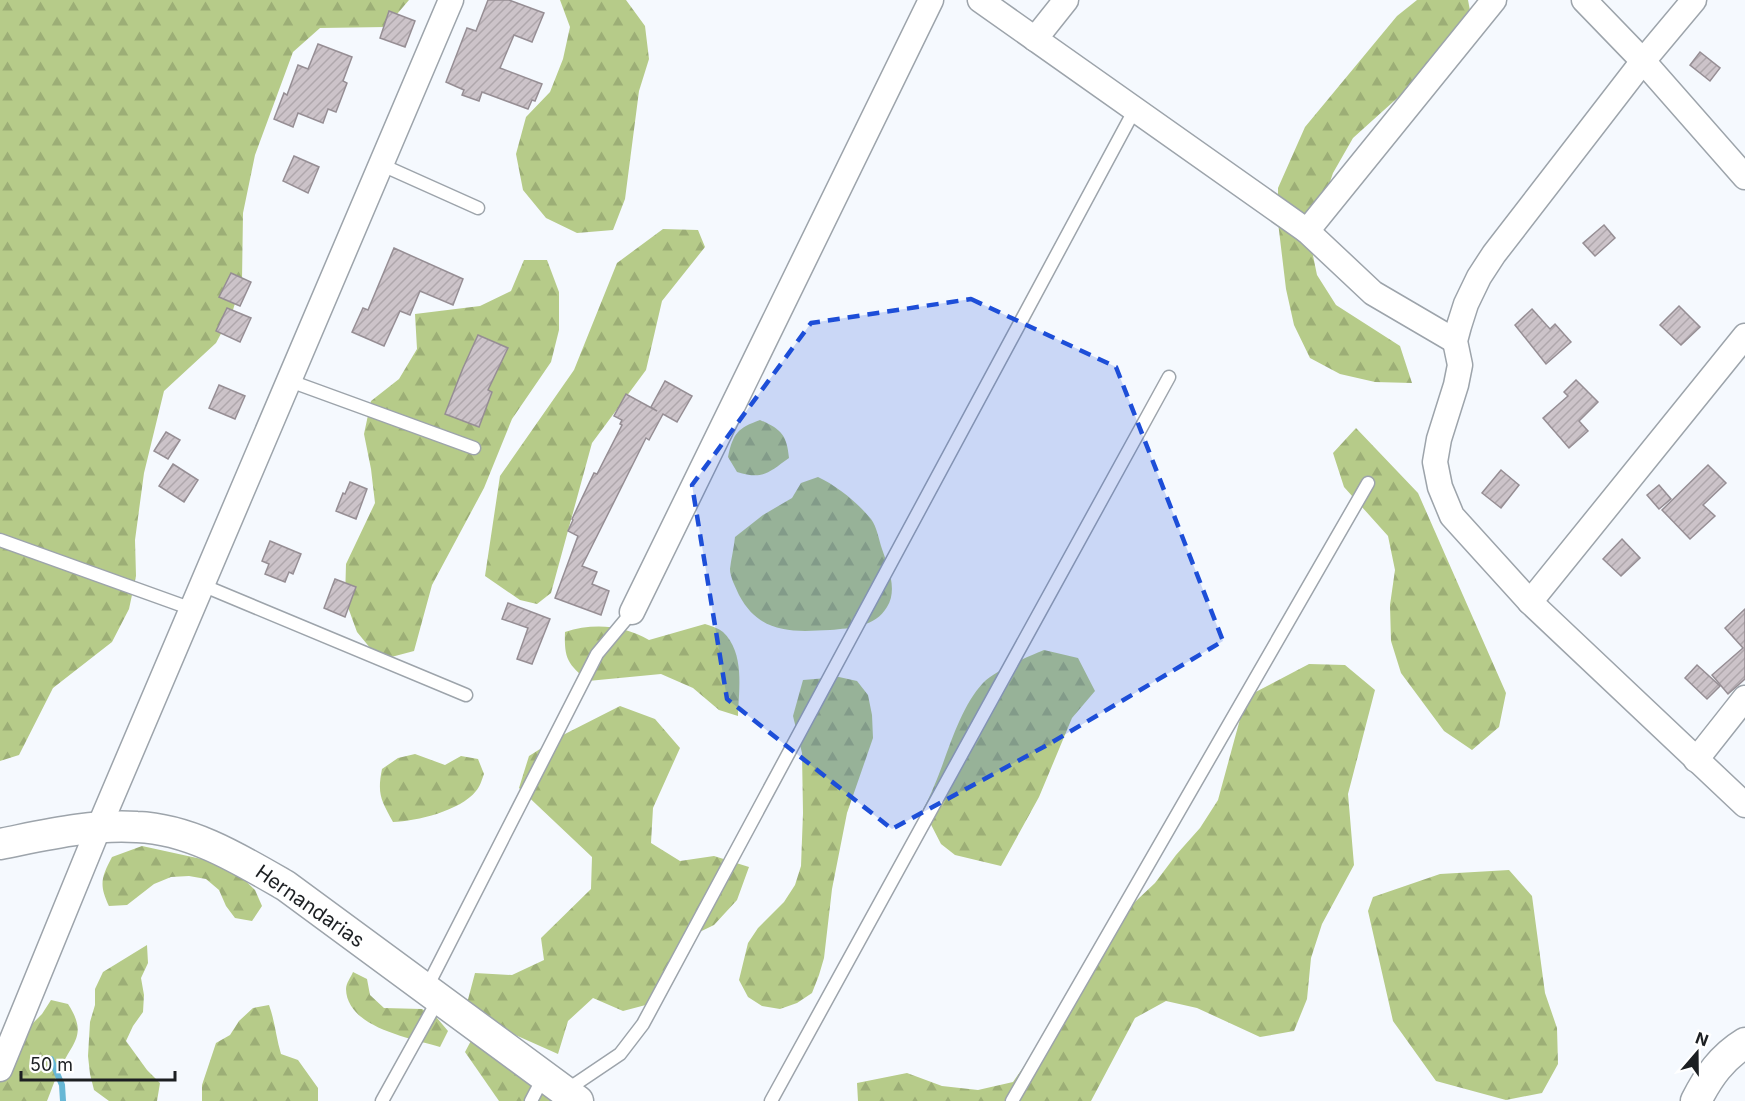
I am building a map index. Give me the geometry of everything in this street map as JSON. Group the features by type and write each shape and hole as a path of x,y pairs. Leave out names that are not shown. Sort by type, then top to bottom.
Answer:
{"street":[{"path":"0,1069 99,827 451,0"},
{"path":"632,612 931,0"},
{"path":"980,0 1307,231 1373,293 1455,341"},
{"path":"1035,39 1066,0"},
{"path":"1307,231 1494,0"},
{"path":"1584,0 1643,61 1745,177"},
{"path":"1694,0 1643,61 1494,254 1479,277 1466,304 1455,341 1459,353 1458,375 1435,462 1440,487 1452,516 1530,602 1745,805"},
{"path":"1530,602 1745,336"},
{"path":"1696,760 1745,698"},
{"name":"Hernandarias","path":"0,844 74,829 139,826 194,839 238,858 286,886 433,994 537,1088 573,1097"},
{"path":"1696,1101 1716,1068 1730,1053 1745,1043"}],"lane":[{"path":"573,1097 577,1083 620,1054 643,1024 1135,109"},
{"path":"382,165 478,208"},
{"path":"771,1101 1169,377"},
{"path":"290,381 474,448"},
{"path":"1012,1101 1368,483"},
{"path":"0,540 192,609"},
{"path":"202,585 466,694"},
{"path":"382,1101 597,654 632,612"}],"highlighted area":[{"path":"971,299 1116,367 1223,641 1049,744 892,829 727,699 692,485 811,323"}],"green space":[{"path":"0,0 409,0 386,27 320,28 293,52 255,155 243,213 242,281 232,313 216,343 164,391 144,473 135,540 136,576 129,609 112,642 53,688 19,755 0,761"},
{"path":"560,0 626,0 645,26 649,59 639,91 625,199 613,230 577,233 546,218 523,190 516,154 526,117 550,92 563,59 570,27"},
{"path":"1417,0 1468,0 1471,16 1454,47 1353,138 1333,173 1310,241 1317,275 1336,305 1400,346 1412,383 1375,382 1340,374 1310,358 1294,325 1286,289 1278,222 1278,188 1305,127 1397,16"},
{"path":"663,229 698,230 705,247 662,301 646,370 592,443 551,593 537,604 520,600 485,576 500,476 574,370 617,263"},
{"path":"524,260 547,260 559,292 559,330 551,362 512,419 484,488 432,585 414,651 380,660 357,632 345,599 346,564 375,503 364,434 371,401 399,379 417,349 415,314 480,306 511,291"},
{"path":"760,420 773,426 782,434 787,444 789,458 765,474 753,475 737,472 728,457 732,442 742,429"},
{"path":"1356,428 1418,493 1506,693 1499,727 1472,750 1444,731 1401,673 1391,641 1390,605 1395,570 1388,536 1344,487 1333,453"},
{"path":"818,477 846,495 873,522 889,570 892,593 882,614 869,623 816,631 778,628 757,617 747,608 739,595 730,569 735,537 763,515 792,498 801,483"},
{"path":"705,624 723,632 735,650 739,672 738,716 719,710 693,688 661,674 588,681 572,665 565,649 565,632 586,627 608,627 629,631 649,640"},
{"path":"1044,650 1078,658 1095,691 1072,718 1039,797 1001,866 955,855 941,844 923,809 938,778 957,726 964,710 983,683 1004,669"},
{"path":"1309,664 1345,665 1375,690 1348,794 1354,865 1322,924 1311,958 1307,999 1294,1031 1260,1037 1197,1008 1166,1001 1135,1018 1091,1101 858,1101 857,1083 907,1073 942,1086 978,1090 1013,1082 1073,995 1101,934 1155,883 1200,828 1218,800 1246,697"},
{"path":"839,677 857,681 868,695 873,738 847,813 832,889 824,958 812,993 797,1003 780,1009 762,1006 748,997 739,980 748,943 758,928 784,902 795,885 801,866 802,753 793,716 803,680"},
{"path":"620,706 655,719 680,748 653,808 651,843 680,861 714,856 749,867 737,900 714,925 683,940 665,969 657,1002 623,1011 593,998 568,1021 558,1054 495,1026 466,1007 475,973 512,975 544,960 541,938 591,889 592,857 519,788 529,756 559,737"},
{"path":"415,754 445,765 461,756 478,759 484,774 480,785 469,798 449,809 414,820 393,822 381,797 382,769 398,758"},
{"path":"142,846 229,865 255,890 262,906 252,921 235,918 226,906 219,890 206,879 189,876 171,877 154,884 127,905 109,906 103,882 105,871 112,857"},
{"path":"1509,870 1532,896 1545,993 1557,1028 1558,1064 1542,1093 1506,1100 1436,1081 1393,1021 1368,911 1373,897 1440,874"},
{"path":"147,945 148,963 141,978 144,995 143,1012 126,1041 147,1070 160,1083 157,1101 109,1101 94,1090 90,1074 88,1056 90,1022 95,1005 95,989 103,972"},
{"path":"353,972 367,979 370,995 384,1008 422,1009 437,1018 448,1031 440,1047 382,1029 357,1013 349,1002 346,989"},
{"path":"51,1000 68,1004 77,1023 78,1031 47,1101 0,1101 0,1071 29,1027 42,1014"},
{"path":"269,1005 281,1054 298,1060 318,1088 318,1101 202,1101 202,1085 216,1043 230,1035 239,1021 253,1008"},
{"path":"473,1037 561,1101 499,1101 465,1052"}],"building":[{"path":"488,0 509,0 544,13 532,42 514,35 500,68 542,84 535,101 532,100 528,109 482,92 479,101 462,95 464,90 446,82 467,28 476,31"},
{"path":"389,11 415,21 405,47 380,38"},
{"path":"318,44 352,57 343,81 347,83 336,112 328,109 323,123 298,113 293,127 274,119 284,93 287,95 298,65 308,69"},
{"path":"1700,52 1720,68 1710,81 1690,65"},
{"path":"294,156 319,167 308,193 283,181"},
{"path":"1604,225 1615,238 1595,256 1583,243"},
{"path":"394,248 463,279 453,305 420,291 410,315 400,311 384,346 352,332 363,308 368,310"},
{"path":"231,273 251,282 240,306 219,297"},
{"path":"1679,306 1700,327 1681,345 1660,325"},
{"path":"227,308 251,318 240,342 216,331"},
{"path":"1532,309 1550,329 1555,324 1571,342 1546,364 1515,325"},
{"path":"478,335 508,348 488,390 492,392 479,427 445,414"},
{"path":"1576,380 1598,402 1579,421 1588,431 1569,448 1543,418 1568,396 1564,392"},
{"path":"665,381 692,396 677,422 663,414 649,440 646,438 582,566 597,572 592,584 609,591 601,615 555,598 578,536 568,531 572,519 594,473 597,474 622,425 620,424 622,420 614,416 626,394 657,411 651,407"},
{"path":"219,385 245,396 235,419 209,408"},
{"path":"166,432 180,440 168,459 154,451"},
{"path":"173,464 198,480 184,502 159,486"},
{"path":"1708,465 1726,483 1703,505 1715,516 1690,539 1662,510"},
{"path":"1501,470 1519,485 1501,508 1482,493"},
{"path":"350,482 367,489 356,519 336,511"},
{"path":"1659,485 1671,499 1659,509 1647,495"},
{"path":"1622,539 1640,558 1621,576 1603,559"},
{"path":"270,541 301,554 293,574 289,572 285,582 265,574 269,564 262,561"},
{"path":"335,579 356,587 345,617 324,608"},
{"path":"508,603 550,619 532,664 517,659 528,628 502,619"},
{"path":"1745,609 1745,679 1728,694 1712,675 1743,648 1725,628"},
{"path":"1697,665 1720,686 1707,699 1685,678"}],"waterway":[{"path":"51,1059 62,1085 63,1101"}]}
